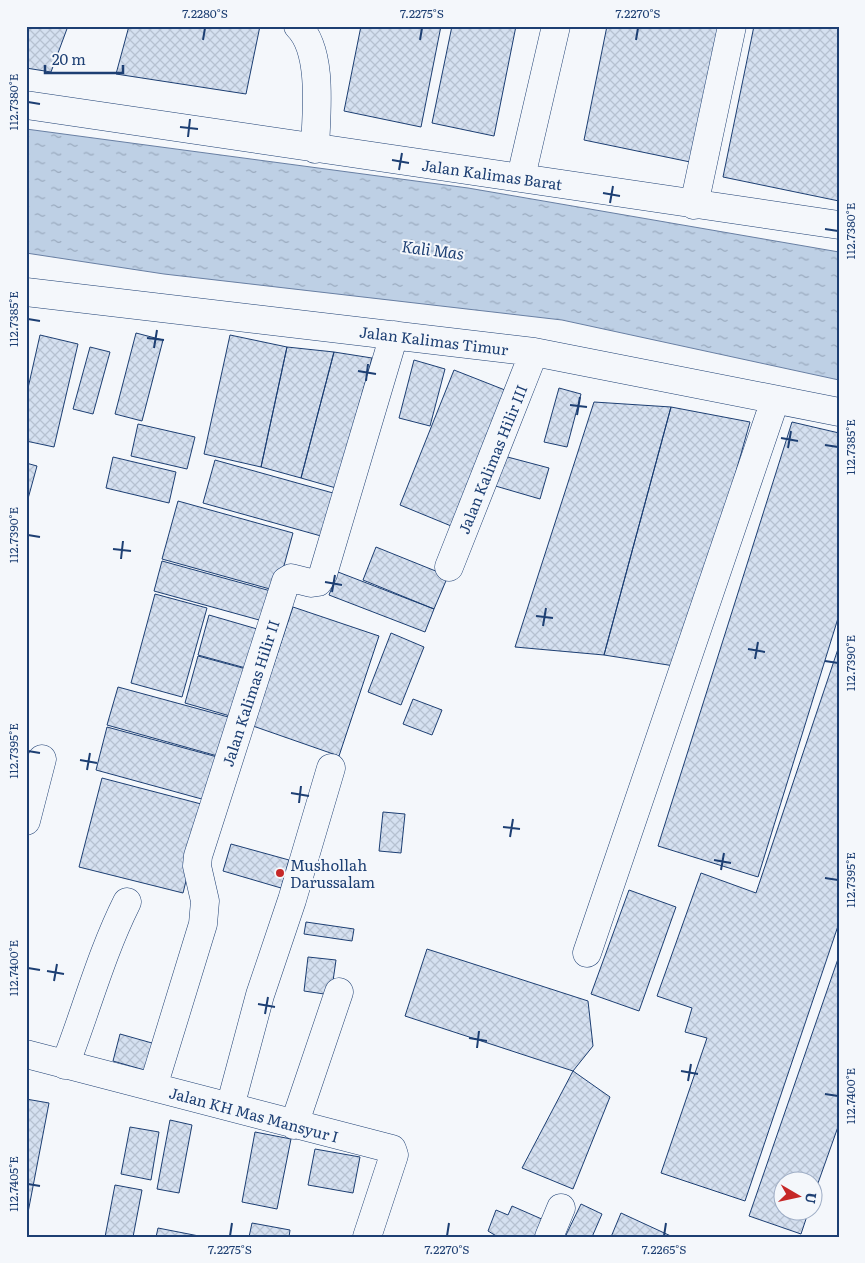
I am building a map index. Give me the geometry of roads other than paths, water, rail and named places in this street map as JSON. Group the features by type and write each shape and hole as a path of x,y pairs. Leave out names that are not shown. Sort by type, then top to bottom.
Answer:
{"street":[{"path":"298,26 304,32 314,55 315,149"},
{"path":"521,177 556,26"},
{"path":"694,205 732,26"},
{"name":"Jalan Kalimas Barat","path":"26,105 839,225"},
{"name":"Jalan Kalimas Timur","path":"26,292 534,352 839,412"},
{"name":"Jalan Kalimas Hilir II","path":"153,1087 203,924 205,901 197,866 198,856 280,600 288,578 314,583 318,582 323,574 394,335"},
{"name":"Jalan Kalimas Hilir III","path":"449,567 534,352"},
{"path":"586,953 775,400"},
{"path":"26,821 42,759"},
{"path":"230,1107 260,995 292,900 331,768"},
{"path":"65,1065 86,1010 112,931 127,902"},
{"path":"294,1125 339,992"},
{"name":"Jalan KH Mas Mansyur I","path":"26,1054 394,1150 367,1237"},
{"path":"549,1237 561,1208"}],"water":[{"name":"Kali Mas","path":"26,129 468,188 839,252 839,380 562,320 164,274 26,253"}],"place":[{"name":"Mushollah Darussalam","path":"280,873"}]}
